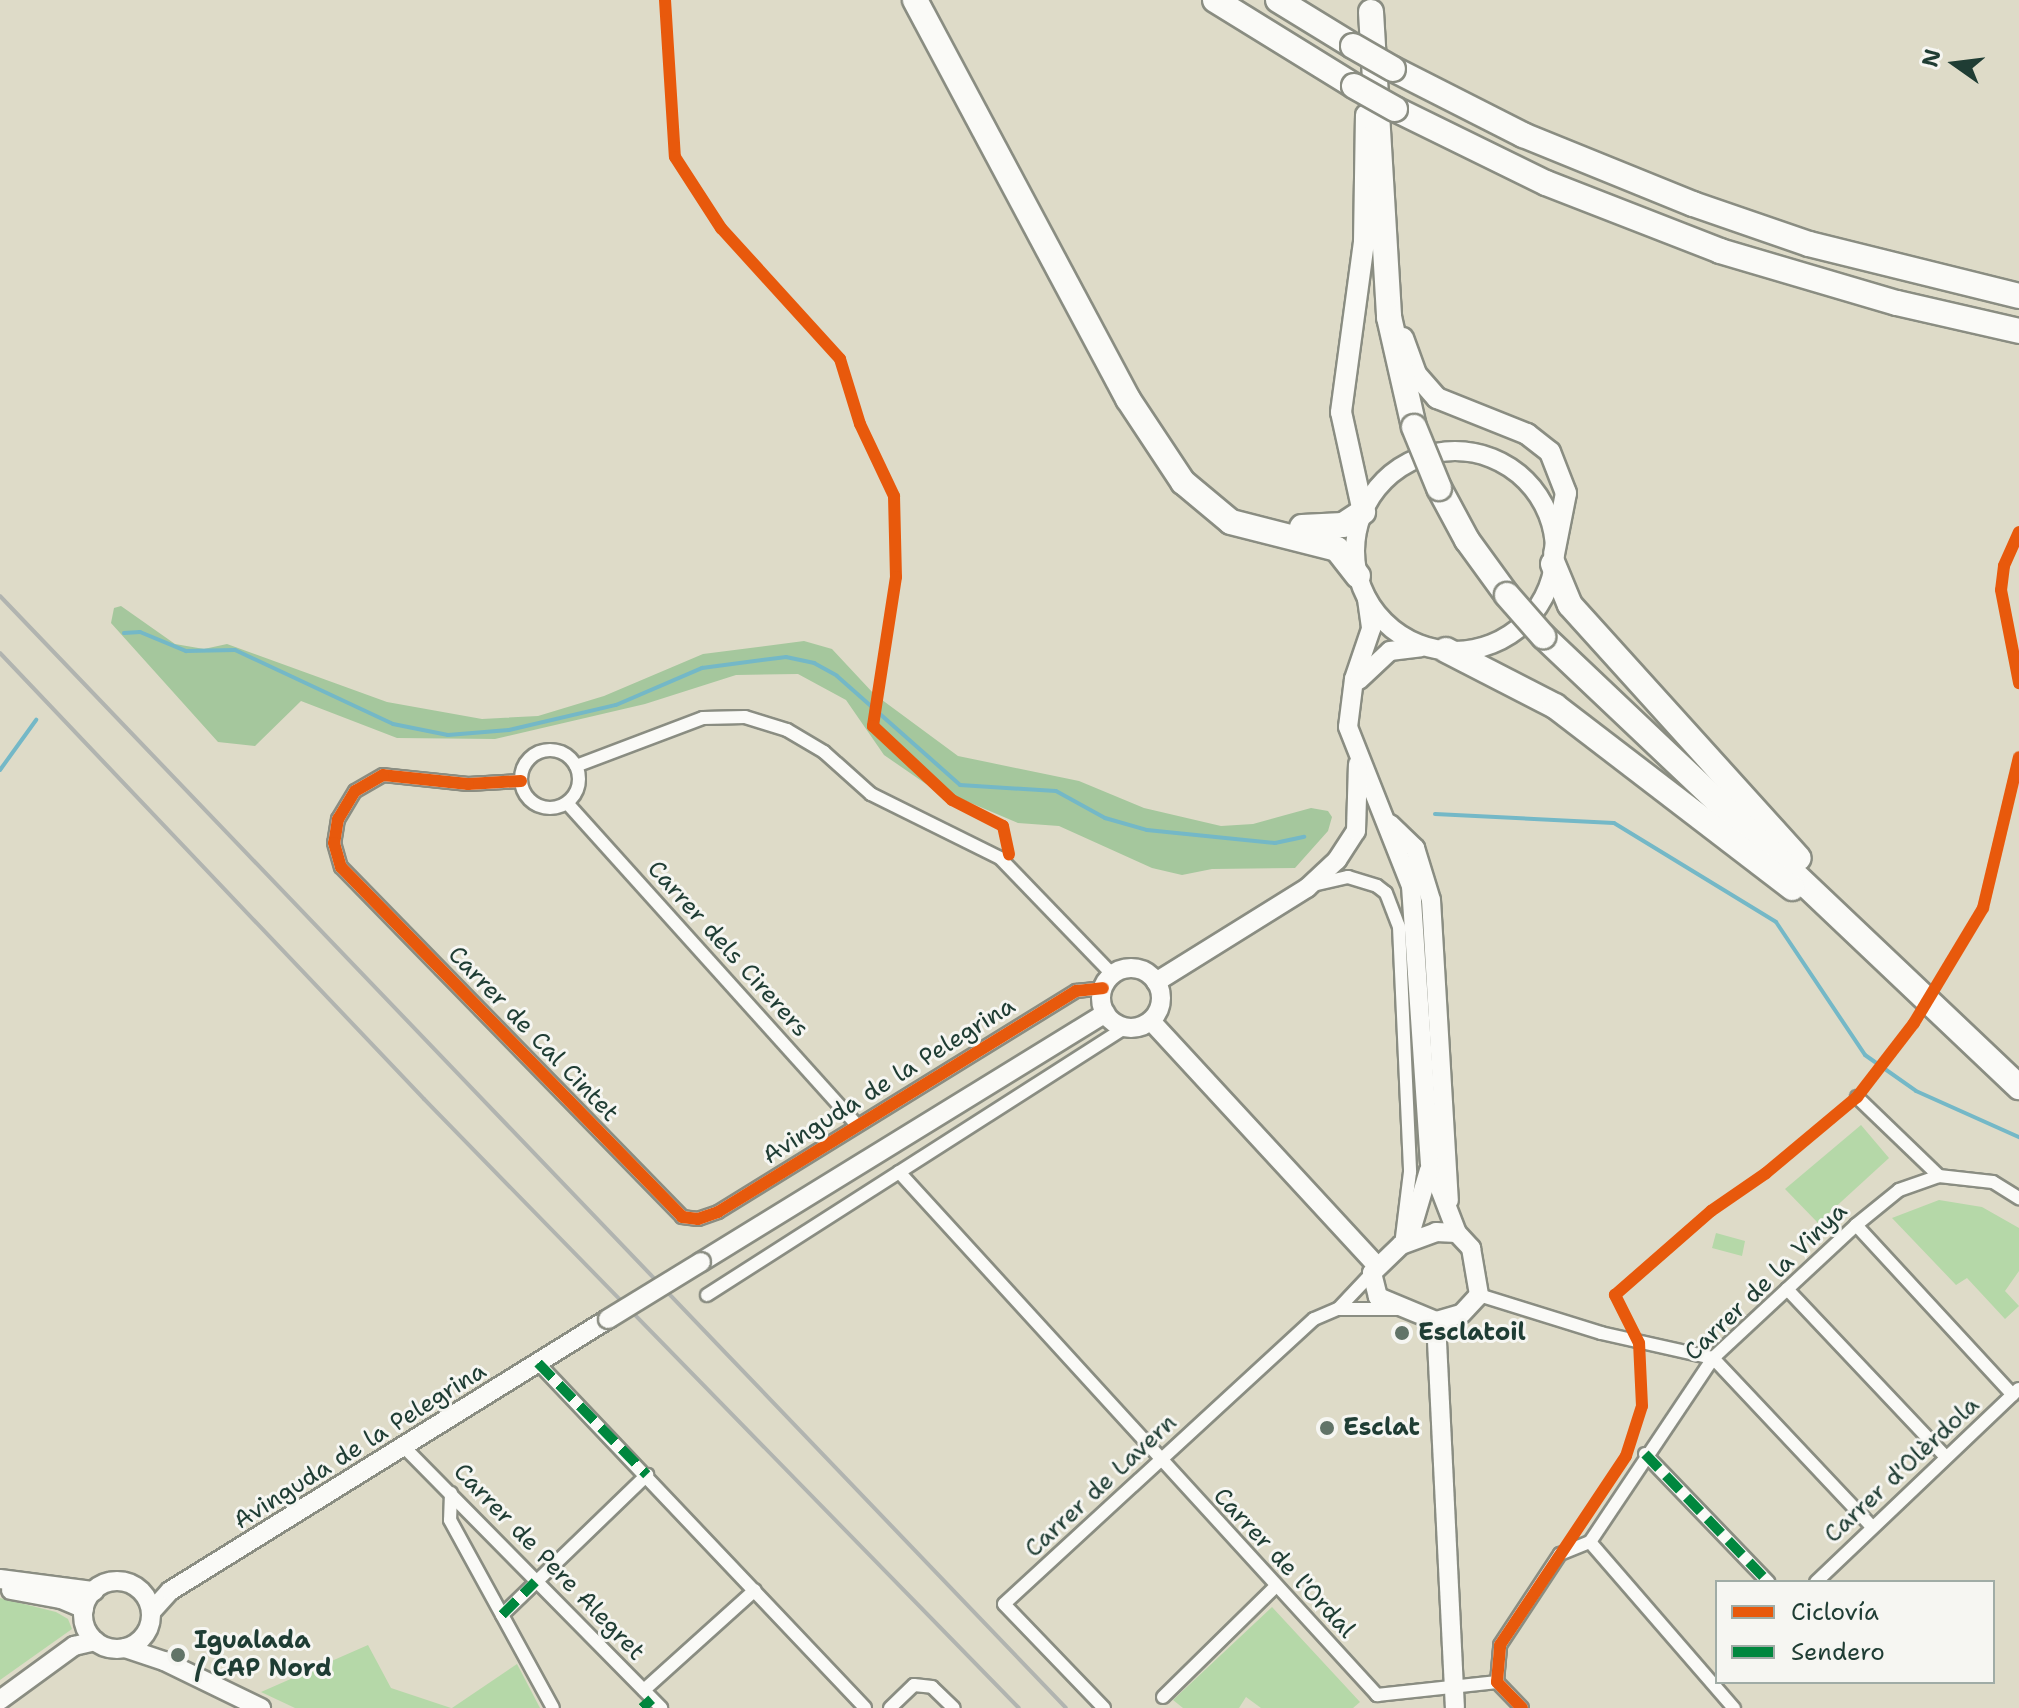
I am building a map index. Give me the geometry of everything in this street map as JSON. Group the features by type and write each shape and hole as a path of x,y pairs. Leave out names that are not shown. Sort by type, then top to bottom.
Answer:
{"highway":[{"path":"915,0 1121,386 1183,482 1231,522 1337,549 1362,587"},
{"path":"932,0 1063,260 1193,474 1229,504 1283,524 1330,528 1363,512"},
{"path":"1215,0 1395,109 1546,183 1720,251 1867,295 2019,331"},
{"path":"1278,0 1393,69 1523,135 1693,204 1824,248 2019,296"},
{"path":"1370,6 1389,317 1414,427 1439,488 1467,540 1507,595 1543,636 2019,1087"},
{"path":"1554,559 1570,605 1913,984"},
{"path":"1440,649 1513,680 1577,721 1913,984"}],"main road":[{"path":"1363,512 1341,412 1366,217 1370,6"},
{"path":"1370,6 1383,83 1396,293 1407,351 1416,374 1437,398 1527,434 1550,452 1566,493 1554,559"}],"street":[{"path":"1151,1021 1374,1270 1378,1297 1397,1309 1436,1321 1461,1314 1479,1295 1478,1265 1455,1230 1430,1163 1416,913 1388,822 1348,727 1351,696 1371,629 1355,542 1363,512 1381,484 1415,459 1435,452 1477,453 1506,465 1530,486 1551,523 1554,559 1536,608 1517,628 1477,648 1390,651 1366,670 1351,696"},
{"path":"1362,587 1399,634 1440,649"},
{"path":"576,766 703,718 745,717 787,730 824,752 871,794 1000,858 1108,982 1105,1013 1125,1028"},
{"path":"1156,982 1307,888 1337,860 1356,831 1357,749"},
{"path":"539,751 561,752 576,766 579,781 567,803 557,808 534,804 521,781 522,768 539,751"},
{"name":"Carrer de Cal Cintet","path":"521,781 468,784 383,775 355,791 338,819 334,843 341,867 671,1209 698,1219"},
{"name":"Carrer dels Cirerers","path":"567,803 857,1125"},
{"path":"1388,822 1415,848 1431,900 1455,1230"},
{"path":"1307,888 1337,878 1358,878 1386,893 1394,909 1410,1172 1404,1243"},
{"path":"707,1295 1125,1028 1151,1021 1160,1007 1156,982 1136,969 1108,982"},
{"name":"Avinguda de la Pelegrina","path":"698,1219 1076,991 1108,982"},
{"name":"Avinguda de la Pelegrina","path":"142,1638 151,1612 170,1591 1105,1013"},
{"path":"1857,1097 1939,1176 1993,1182 2019,1198"},
{"path":"1404,1243 1430,1163"},
{"name":"Carrer de l'Ordal","path":"899,1172 1377,1701"},
{"name":"Carrer de la Vinya","path":"1497,1682 1500,1645 1560,1554 1590,1542 1645,1454 1713,1358 1856,1225 1899,1190 1939,1176"},
{"path":"1856,1225 2016,1392"},
{"path":"1374,1270 1404,1243 1436,1232 1455,1230"},
{"name":"Carrer de Lavern","path":"1338,1309 1374,1270"},
{"path":"1787,1289 1946,1457"},
{"path":"1479,1295 1601,1333 1713,1358 1872,1527"},
{"name":"Carrer de Lavern","path":"1104,1708 1004,1604 1314,1319 1338,1309 1397,1309"},
{"path":"1436,1321 1455,1708"},
{"path":"538,1363 865,1708"},
{"name":"Carrer d'Olèrdola","path":"1818,1580 2016,1392"},
{"name":"Carrer de Pere Alegret","path":"405,1448 652,1699"},
{"path":"1645,1454 1766,1580"},
{"path":"502,1615 647,1475"},
{"path":"451,1493 450,1520 553,1708"},
{"path":"1590,1542 1713,1677"},
{"name":"Avinguda de la Pelegrina","path":"0,1579 94,1591 113,1582 143,1593 170,1591"},
{"path":"0,1588 61,1599 84,1617 95,1641"},
{"path":"1163,1697 1274,1588"},
{"path":"642,1708 755,1590"},
{"path":"74,1646 94,1591"},
{"path":"143,1593 151,1612"},
{"path":"125,1648 142,1638 164,1661"},
{"path":"0,1700 74,1646 95,1641 164,1661 261,1708"},
{"path":"1377,1701 1455,1686 1497,1682 1522,1708"},
{"path":"1718,1684 1734,1708"},
{"path":"890,1708 914,1685 932,1687 954,1708"}],"green space":[{"path":"121,606 175,644 204,649 227,644 387,702 482,719 538,716 604,696 703,654 804,641 832,649 874,694 958,756 1079,781 1144,808 1221,826 1253,824 1311,808 1328,811 1332,817 1328,831 1295,868 1212,869 1182,875 1152,868 1059,826 1018,823 926,784 884,755 846,700 798,674 736,675 645,704 495,739 397,738 301,701 255,746 218,742 111,623 114,608"},
{"path":"1861,1125 1889,1158 1818,1223 1785,1189"},
{"path":"1939,1200 1982,1207 2019,1228 2019,1271 2005,1291 2019,1306 2005,1319 1967,1278 1956,1285 1892,1218"},
{"path":"1716,1233 1745,1241 1742,1256 1712,1248"},
{"path":"0,1598 56,1612 68,1619 72,1629 0,1680"},
{"path":"1272,1607 1360,1702 1353,1708 1261,1708 1246,1697 1239,1708 1183,1708 1173,1700"},
{"path":"368,1645 391,1688 451,1708 295,1708 261,1692"},
{"path":"517,1664 540,1708 452,1708"}],"waterway":[{"path":"124,633 140,632 186,651 235,650 393,724 448,735 509,730 616,705 702,668 786,657 814,663 837,676 960,785 1056,791 1105,818 1147,830 1275,843 1304,837"},
{"path":"0,770 36,720"},
{"path":"1435,814 1614,823 1776,922 1865,1055 1916,1091 2019,1137"}],"railway":[{"path":"0,596 1066,1708"},
{"path":"0,653 424,1099 1019,1708"}],"marked path":[{"path":"538,1363 647,1475"},
{"path":"1645,1454 1766,1580"},
{"path":"502,1615 535,1582"},
{"path":"642,1708 652,1699"}],"cycle path":[{"path":"665,0 675,157 721,228 840,359 860,424 894,496 896,577 873,726 952,800 1003,826 1009,854"},
{"path":"2019,532 2004,566 2001,590 2019,683"},
{"path":"1522,1708 1497,1682 1500,1645 1626,1456 1642,1406 1639,1343 1615,1295 1711,1211 1766,1173 1857,1097 1914,1023 1983,908 2019,757"},
{"path":"521,781 468,784 383,775 355,791 338,819 334,843 341,867 682,1217 698,1219 718,1212 1076,991 1103,988"}],"place":[{"name":"Esclatoil","path":"1402,1333"},
{"name":"Esclat","path":"1327,1428"},
{"name":"Igualada / CAP Nord","path":"178,1655"}]}
